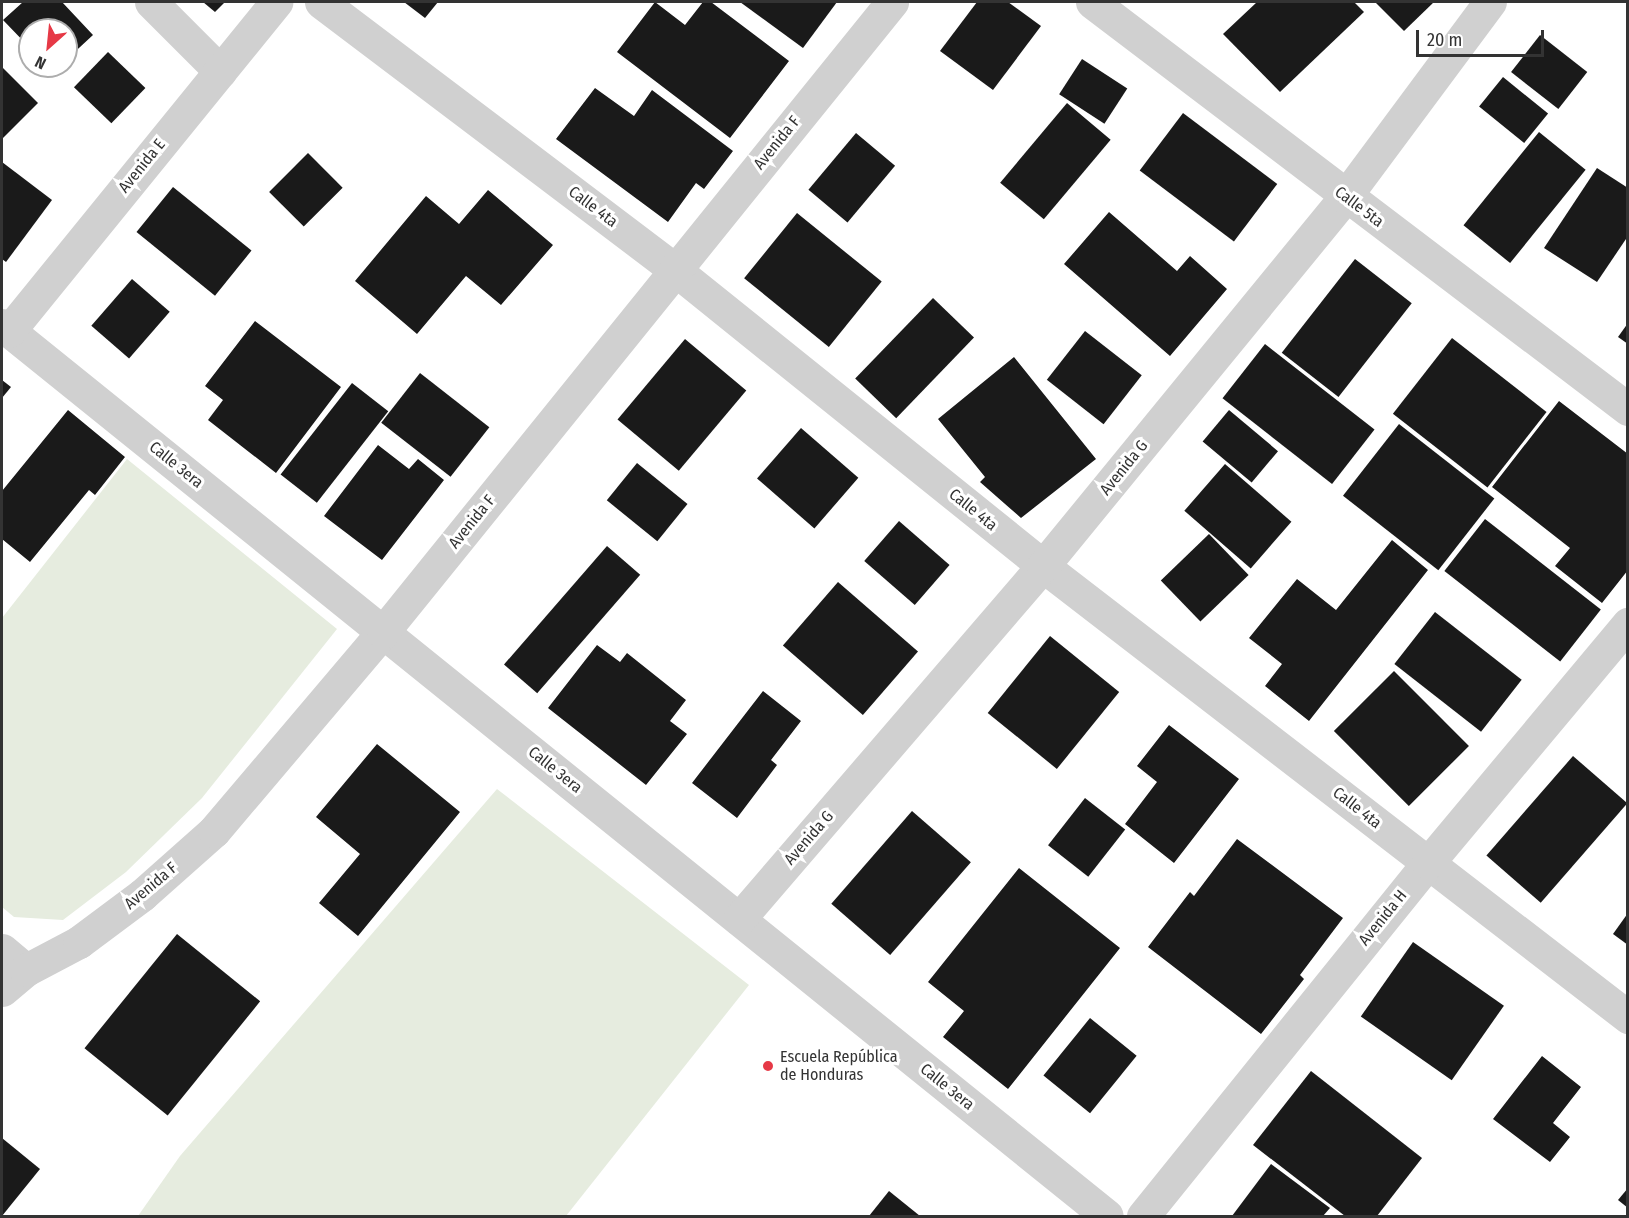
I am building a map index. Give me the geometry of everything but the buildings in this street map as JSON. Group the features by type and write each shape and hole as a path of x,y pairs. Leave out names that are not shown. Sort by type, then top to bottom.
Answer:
{"street":[{"path":"151,2 220,70"},
{"name":"Avenida E","path":"5,328 276,2"},
{"name":"Calle 4ta","path":"321,2 674,269 1043,566 1628,1017"},
{"name":"Avenida F","path":"2,990 14,960 97,928 142,896 214,831 384,632 674,269 892,2"},
{"name":"Calle 5ta","path":"1092,2 1628,409"},
{"name":"Avenida G","path":"739,920 1043,566 1346,196 1490,2"},
{"name":"Calle 3era","path":"5,328 1107,1216"},
{"name":"Avenida H","path":"1143,1216 1428,863 1628,624"}],"shaded area":[{"path":"127,459 337,629 202,798 126,872 63,920 14,917 2,907 2,618"},
{"path":"497,789 749,985 566,1216 138,1216 180,1156"}],"place":[{"name":"Escuela República de Honduras","path":"768,1066"}]}
